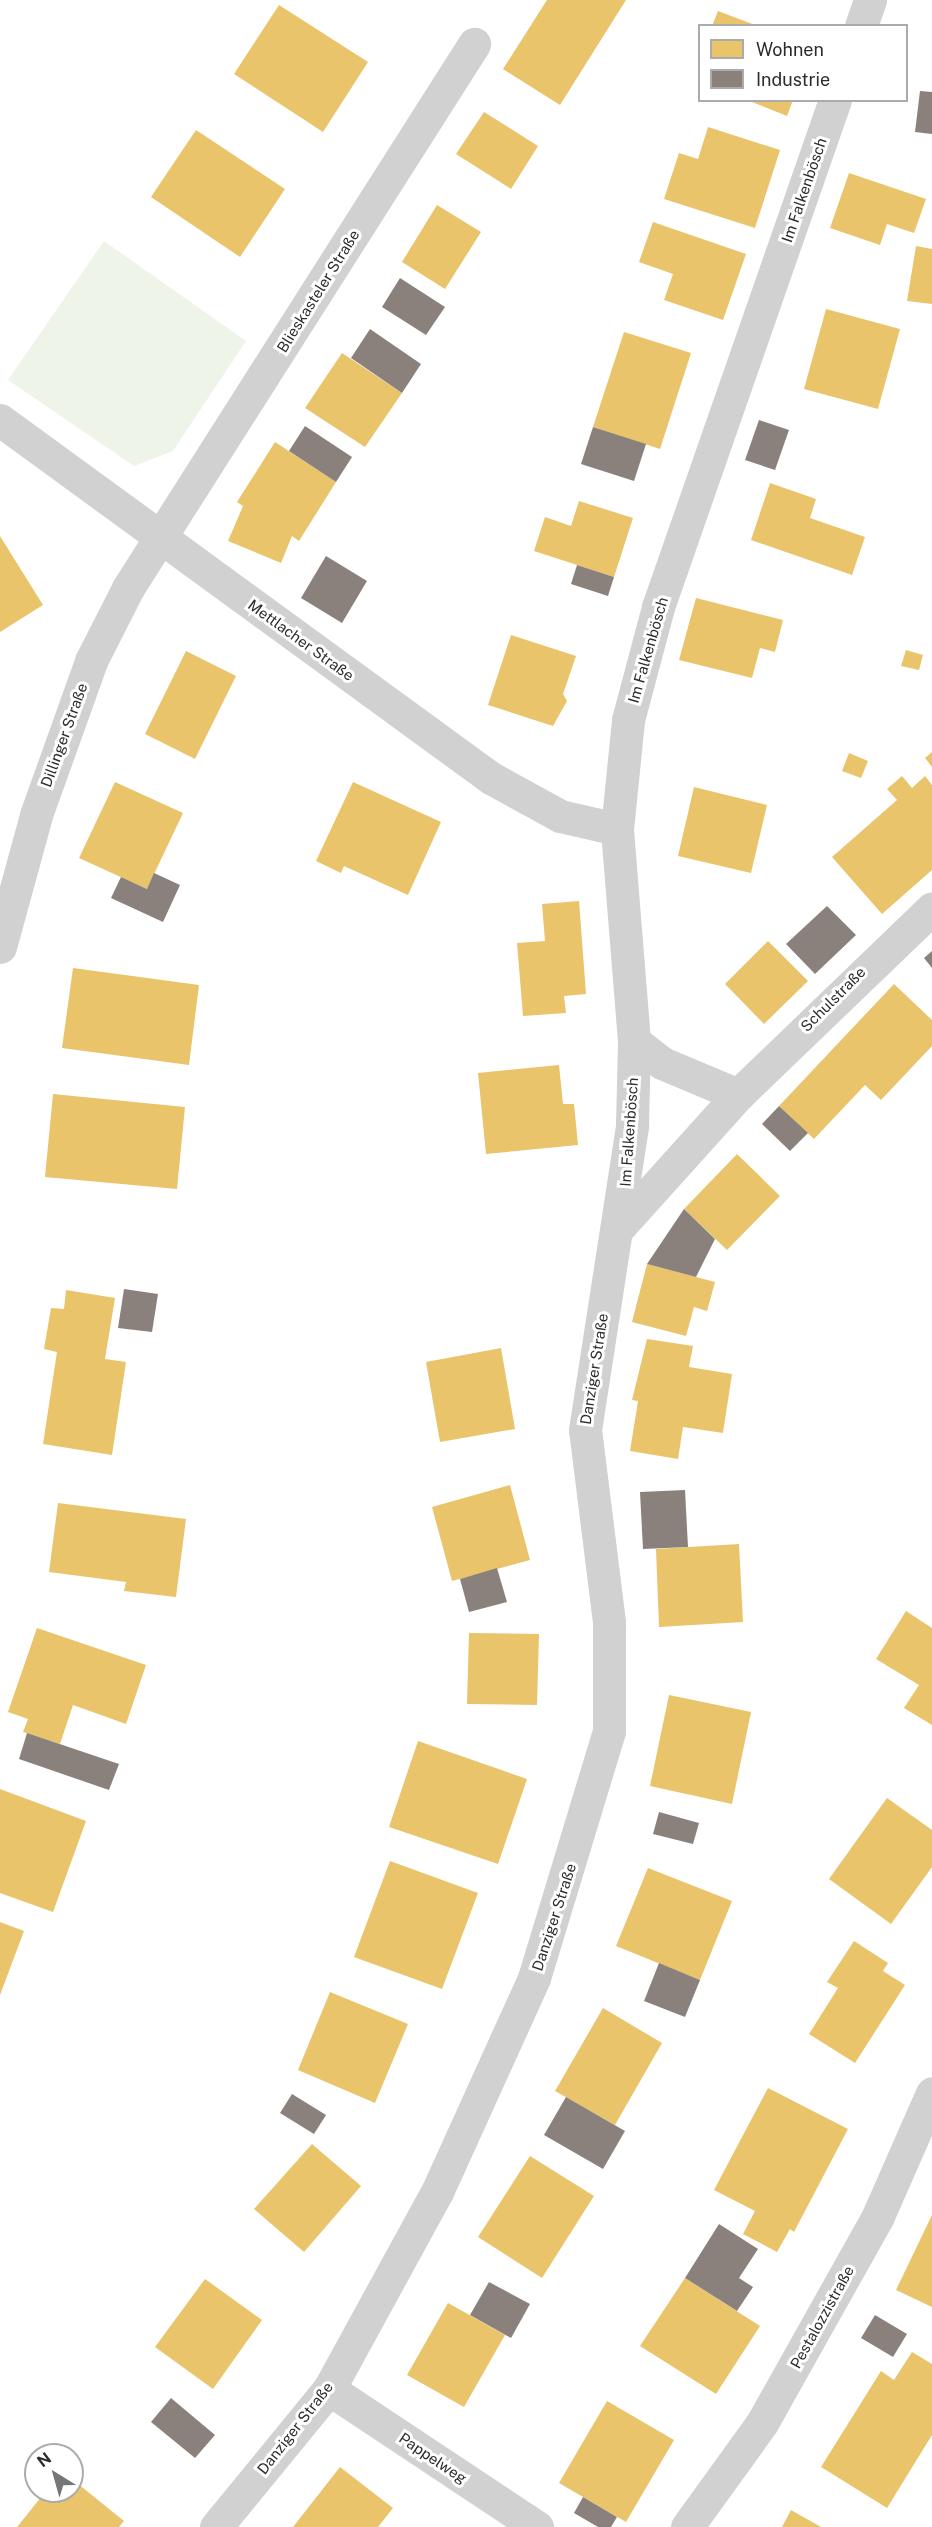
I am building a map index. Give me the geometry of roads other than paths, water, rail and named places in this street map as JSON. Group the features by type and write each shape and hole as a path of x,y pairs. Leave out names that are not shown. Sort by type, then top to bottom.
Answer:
{"street":[{"path":"862,24 870,0"},
{"name":"Blieskasteler Straße","path":"160,536 474,44"},
{"name":"Im Falkenbösch","path":"620,1226 632,1125 634,1041 617,829 628,720 658,607 834,102"},
{"name":"Mettlacher Straße","path":"0,420 491,778 560,816 617,829"},
{"name":"Dillinger Straße","path":"0,947 36,815 91,661 160,536"},
{"name":"Schulstraße","path":"620,1226 738,1095 932,908"},
{"path":"634,1041 662,1063 738,1095"},
{"name":"Danziger Straße","path":"216,2527 329,2389 437,2192 534,1978 609,1731 609,1622 585,1430 620,1226"},
{"name":"Pestalozzistraße","path":"687,2527 768,2413 878,2216 932,2093"},
{"name":"Pappelweg","path":"329,2389 537,2527"}]}
